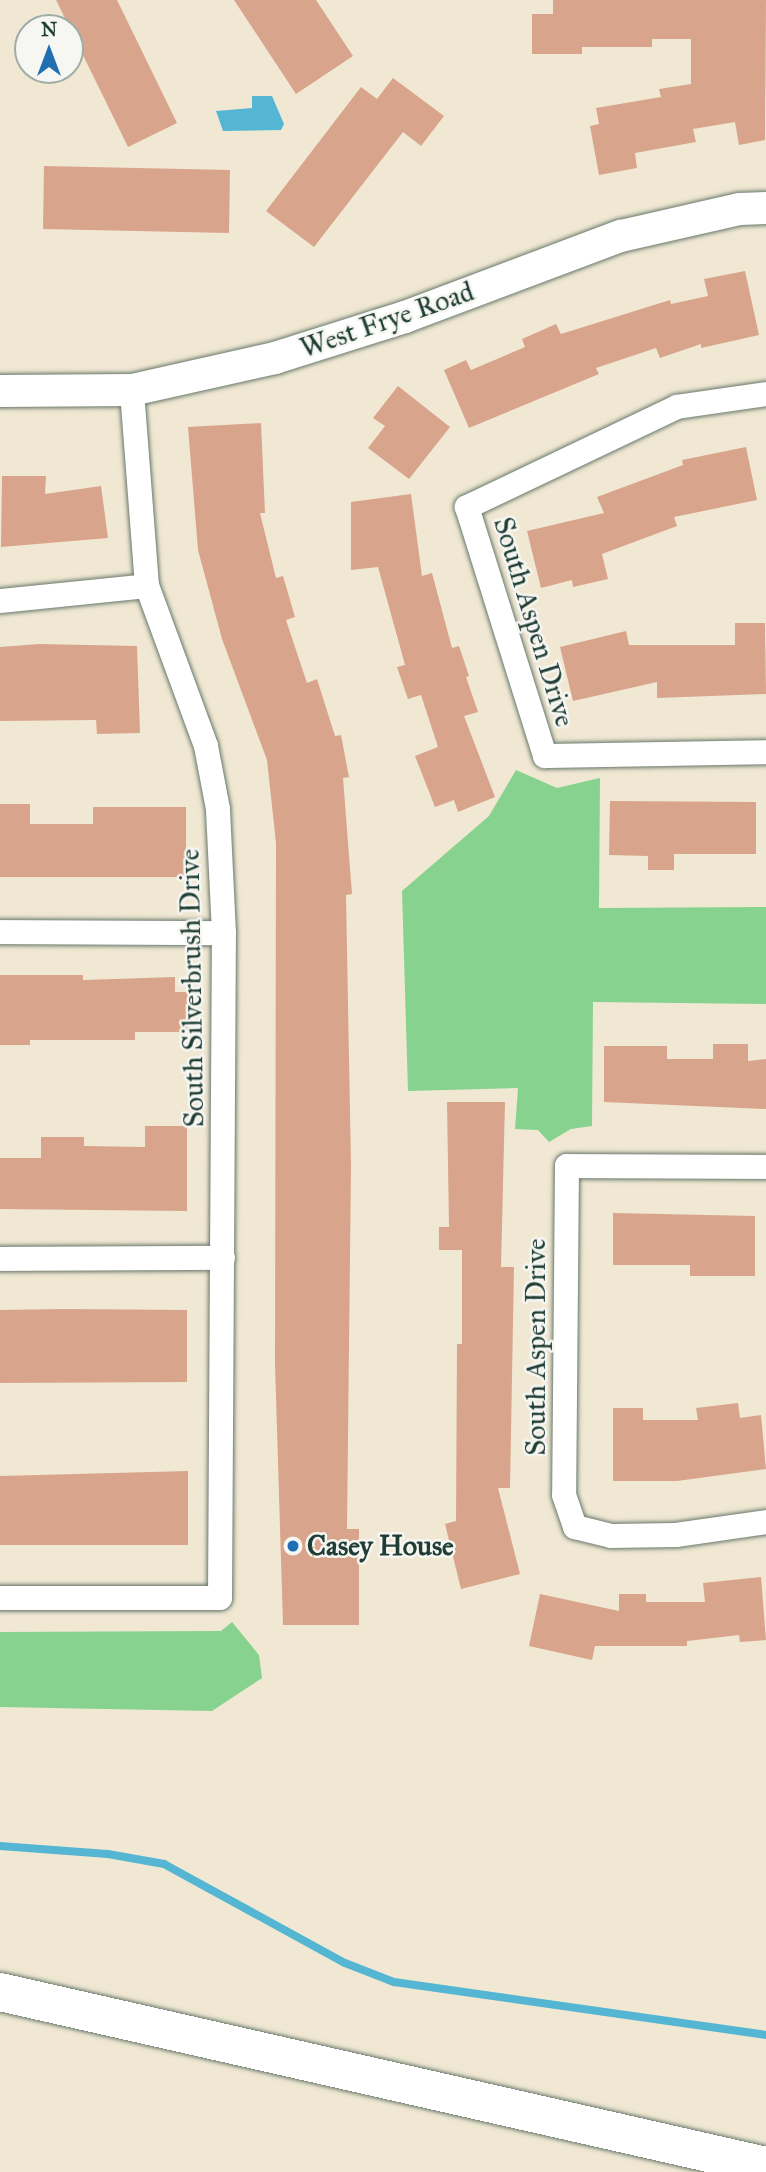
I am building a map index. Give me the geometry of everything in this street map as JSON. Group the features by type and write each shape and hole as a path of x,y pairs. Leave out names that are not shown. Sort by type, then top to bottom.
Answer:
{"highway":[{"path":"0,1992 766,2166"}],"street":[{"name":"West Frye Road","path":"0,391 132,390 275,358 379,326 621,236 740,209 766,208"},
{"name":"South Silverbrush Drive","path":"0,1598 220,1598 224,933 218,809 206,746 147,586 132,390"},
{"name":"South Aspen Drive","path":"766,394 677,407 467,507 545,755 766,752"},
{"path":"0,601 147,586"},
{"path":"0,932 224,933"},
{"name":"South Aspen Drive","path":"766,1167 567,1166 564,1495 575,1527 611,1536 676,1535 766,1522"},
{"path":"0,1259 223,1258"}],"green space":[{"path":"516,770 557,788 600,778 599,908 766,907 766,1004 593,1002 592,1126 571,1129 549,1142 538,1130 515,1129 518,1088 408,1091 402,891 489,816"},
{"path":"232,1622 259,1655 262,1678 212,1711 0,1707 0,1632 221,1631"}],"water":[{"path":"252,96 272,96 284,124 281,130 223,131 216,111 252,108"}],"building":[{"path":"56,0 117,0 177,123 128,147 84,57 84,14 63,14"},
{"path":"234,0 316,0 353,56 296,94"},
{"path":"553,0 766,0 765,140 739,145 735,122 693,129 696,142 635,153 637,168 599,175 590,126 599,124 596,108 661,97 659,89 691,84 691,39 652,39 652,47 582,47 582,54 532,54 532,14 553,14"},
{"path":"393,78 444,116 421,146 403,132 314,247 266,211 361,87 377,99"},
{"path":"44,166 230,170 229,233 43,229"},
{"path":"745,271 759,335 701,348 701,344 660,358 656,348 596,368 599,374 469,428 444,370 466,360 471,370 525,347 522,339 556,324 561,334 670,300 671,304 708,296 704,279"},
{"path":"398,386 450,427 409,479 368,448 385,426 373,418"},
{"path":"261,423 265,513 260,513 276,578 283,576 295,617 286,620 307,683 317,679 335,736 341,735 349,777 343,778 352,894 346,895 351,1166 347,1529 359,1529 359,1625 283,1625 275,1364 276,843 267,760 222,639 198,550 188,427"},
{"path":"746,447 757,500 674,517 677,526 602,554 608,579 573,587 572,580 541,588 527,531 604,513 597,497 683,465 682,460"},
{"path":"2,476 46,476 45,494 101,486 108,538 1,547"},
{"path":"411,494 422,576 432,573 452,648 459,646 469,676 466,677 478,712 464,716 495,797 458,812 454,800 435,807 415,756 438,747 421,695 408,699 397,667 405,665 378,567 351,570 351,502"},
{"path":"735,623 765,623 766,694 657,698 657,682 573,701 560,647 626,631 629,645 735,645"},
{"path":"39,644 137,646 140,733 97,734 96,720 0,721 0,647"},
{"path":"610,801 756,802 756,854 674,854 674,870 648,870 648,856 609,855"},
{"path":"0,804 30,804 30,824 93,824 93,807 186,807 186,877 0,877"},
{"path":"0,975 83,975 83,980 175,977 175,992 188,992 188,1032 135,1032 135,1040 30,1040 30,1045 0,1045"},
{"path":"713,1044 748,1044 748,1061 766,1059 766,1109 604,1102 604,1046 667,1046 667,1059 713,1059"},
{"path":"447,1102 505,1102 501,1267 514,1267 510,1488 498,1488 520,1574 461,1589 445,1524 456,1521 457,1344 462,1344 462,1250 439,1250 439,1227 449,1227"},
{"path":"145,1126 187,1126 187,1211 0,1209 0,1158 41,1158 41,1137 84,1137 84,1146 145,1147"},
{"path":"613,1213 755,1216 755,1276 690,1276 690,1265 613,1265"},
{"path":"0,1310 187,1310 187,1382 0,1383"},
{"path":"738,1403 740,1418 761,1415 766,1469 677,1481 613,1481 613,1408 643,1408 643,1420 698,1420 696,1408"},
{"path":"188,1471 188,1545 0,1545 0,1476"},
{"path":"761,1577 766,1640 740,1642 739,1635 687,1641 687,1646 595,1646 592,1660 529,1646 540,1594 619,1611 619,1594 646,1594 646,1602 705,1602 703,1583"}],"waterway":[{"path":"0,1846 108,1854 164,1864 345,1963 394,1982 766,2035"}],"place":[{"name":"Casey House","path":"293,1546"}]}
